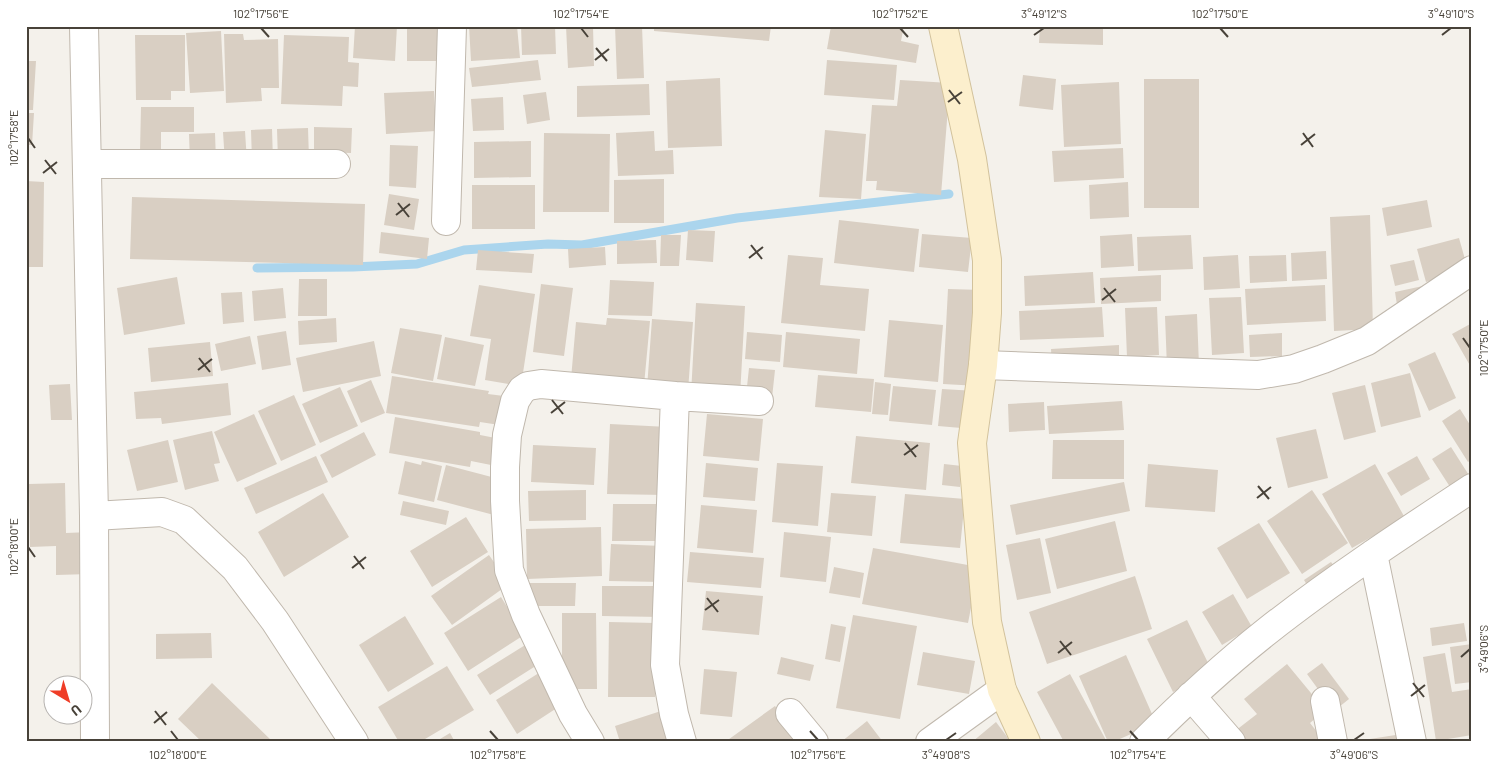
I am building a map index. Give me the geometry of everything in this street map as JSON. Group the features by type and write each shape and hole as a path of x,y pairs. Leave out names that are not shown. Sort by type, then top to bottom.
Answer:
{"street":[{"path":"84,26 94,516 95,742"},
{"path":"446,220 452,26"},
{"path":"943,26 972,159 987,260 987,313 983,364 972,443 986,622 1002,690 1026,742"},
{"path":"87,164 336,164"},
{"path":"983,364 1258,375 1294,370 1367,341 1472,270"},
{"path":"590,742 574,714 526,615 509,570 505,468 507,435 515,401 522,390 528,386 541,384 675,396 759,401"},
{"path":"675,396 665,665 674,714 682,742"},
{"path":"1144,742 1191,696 1266,632 1373,554 1472,488"},
{"path":"94,516 162,512 184,520 235,568 275,621 354,742"},
{"path":"1373,554 1412,742"},
{"path":"930,742 1002,690"},
{"path":"1191,696 1231,742"},
{"path":"1325,701 1332,742"},
{"path":"790,713 814,742"}],"building":[{"path":"355,26 397,26 395,61 353,58"},
{"path":"407,26 449,26 449,61 407,61"},
{"path":"469,26 517,26 520,58 471,61"},
{"path":"521,26 555,26 556,54 522,55"},
{"path":"566,26 593,26 594,66 568,68"},
{"path":"615,26 642,26 644,78 617,79"},
{"path":"654,26 771,26 769,41 654,31"},
{"path":"831,26 904,26 901,41 919,45 916,63 827,49"},
{"path":"1040,26 1103,26 1103,45 1039,43"},
{"path":"221,31 224,91 190,93 186,33"},
{"path":"224,34 243,34 244,40 278,39 279,88 261,88 262,101 226,103"},
{"path":"135,35 185,35 185,91 171,91 171,100 136,100"},
{"path":"284,35 349,37 348,62 359,63 358,87 343,86 342,106 281,104"},
{"path":"538,60 541,80 472,87 469,68"},
{"path":"827,60 897,65 894,100 824,95"},
{"path":"26,61 36,61 33,110 26,110"},
{"path":"1023,75 1056,79 1053,110 1019,106"},
{"path":"720,78 722,146 668,148 666,81"},
{"path":"1144,79 1199,79 1199,208 1144,208"},
{"path":"900,80 950,83 941,195 876,190 877,181 866,181 872,105 897,106"},
{"path":"1119,82 1121,144 1064,147 1061,85"},
{"path":"649,84 650,115 577,117 577,86"},
{"path":"434,91 436,131 386,134 384,93"},
{"path":"546,92 550,120 527,124 523,95"},
{"path":"503,97 504,130 473,131 471,99"},
{"path":"141,107 194,107 194,132 161,132 161,151 140,151"},
{"path":"26,113 34,113 32,145 26,145"},
{"path":"314,127 352,128 351,153 314,152"},
{"path":"308,128 309,159 278,161 277,129"},
{"path":"272,129 273,161 252,161 251,130"},
{"path":"825,130 866,134 861,199 819,197"},
{"path":"245,131 247,162 225,163 223,132"},
{"path":"654,131 655,151 673,150 674,174 618,176 616,133"},
{"path":"215,133 216,161 190,162 189,134"},
{"path":"544,133 610,134 609,212 543,212"},
{"path":"531,141 531,177 474,178 474,142"},
{"path":"390,145 418,146 416,188 389,186"},
{"path":"1123,148 1124,178 1054,182 1052,151"},
{"path":"664,179 664,223 614,223 614,180"},
{"path":"26,181 44,182 43,267 26,267"},
{"path":"1128,182 1129,217 1090,219 1089,185"},
{"path":"472,185 535,185 535,229 472,229"},
{"path":"389,194 419,199 414,230 384,225"},
{"path":"132,197 365,204 363,265 130,259"},
{"path":"1427,200 1432,227 1387,236 1382,208"},
{"path":"1370,215 1373,329 1334,331 1330,217"},
{"path":"839,220 919,229 914,272 834,263"},
{"path":"688,230 715,231 713,262 686,260"},
{"path":"381,232 429,238 427,259 379,253"},
{"path":"922,234 972,238 968,272 919,267"},
{"path":"1132,234 1134,266 1101,268 1100,236"},
{"path":"661,235 681,235 679,266 660,266"},
{"path":"1191,235 1193,269 1138,271 1137,237"},
{"path":"1459,238 1468,270 1426,282 1417,249"},
{"path":"656,240 657,263 617,264 617,241"},
{"path":"605,247 606,265 569,268 568,249"},
{"path":"478,250 534,254 532,273 476,270"},
{"path":"1326,251 1327,279 1292,281 1291,253"},
{"path":"788,255 823,258 820,285 869,289 865,331 781,323"},
{"path":"1238,255 1240,288 1204,290 1203,257"},
{"path":"1286,255 1287,281 1250,283 1249,256"},
{"path":"1414,260 1419,280 1395,286 1390,265"},
{"path":"1093,272 1095,303 1025,306 1024,276"},
{"path":"1161,275 1161,301 1101,304 1100,278"},
{"path":"177,277 185,324 124,335 117,288"},
{"path":"299,279 327,279 327,316 298,316"},
{"path":"610,280 654,282 652,316 608,315"},
{"path":"541,284 573,288 564,356 533,352"},
{"path":"479,285 535,294 521,386 485,380 491,339 470,336"},
{"path":"1325,285 1326,321 1247,325 1245,289"},
{"path":"1423,286 1425,299 1397,305 1395,292"},
{"path":"283,288 286,318 254,321 252,291"},
{"path":"948,289 983,290 979,386 943,384"},
{"path":"242,292 244,322 223,324 221,293"},
{"path":"1241,297 1244,353 1212,355 1209,298"},
{"path":"696,303 745,306 740,396 691,394"},
{"path":"1102,307 1104,337 1020,340 1019,311"},
{"path":"1157,307 1159,355 1127,357 1125,308"},
{"path":"1197,314 1199,366 1167,368 1165,316"},
{"path":"336,318 337,342 299,345 298,321"},
{"path":"607,318 650,321 644,385 571,379 576,322 606,325"},
{"path":"652,319 693,322 688,391 647,388"},
{"path":"889,320 943,325 938,382 884,377"},
{"path":"1472,323 1472,369 1452,334"},
{"path":"400,328 442,335 433,381 391,373"},
{"path":"286,331 291,365 262,370 257,336"},
{"path":"747,332 782,335 780,362 745,359"},
{"path":"786,332 860,339 857,374 783,367"},
{"path":"1282,333 1282,356 1250,357 1249,335"},
{"path":"250,336 256,364 221,371 215,344"},
{"path":"445,337 484,345 475,386 437,379"},
{"path":"374,341 381,376 303,392 296,358"},
{"path":"210,342 213,376 151,382 148,348"},
{"path":"1119,345 1119,363 1052,366 1051,349"},
{"path":"1435,352 1456,398 1429,411 1408,364"},
{"path":"749,368 775,370 772,398 746,396"},
{"path":"1410,373 1421,417 1381,427 1371,383"},
{"path":"818,375 874,379 871,412 815,407"},
{"path":"392,376 489,391 488,394 511,397 506,426 480,422 479,427 386,413"},
{"path":"371,380 385,413 361,423 347,391"},
{"path":"875,382 891,384 888,415 872,414"},
{"path":"228,383 231,415 162,424 161,418 136,419 134,392"},
{"path":"70,384 72,420 51,420 49,385"},
{"path":"1365,385 1376,432 1344,440 1332,393"},
{"path":"893,386 936,390 932,425 889,421"},
{"path":"340,387 358,426 320,443 302,404"},
{"path":"942,389 976,391 973,429 938,426"},
{"path":"294,395 316,445 281,461 258,411"},
{"path":"1122,401 1124,430 1049,434 1047,406"},
{"path":"1044,402 1045,430 1009,432 1008,404"},
{"path":"1460,409 1472,428 1472,459 1468,462 1442,421"},
{"path":"254,414 277,464 237,482 214,432"},
{"path":"707,414 763,419 759,461 703,456"},
{"path":"395,417 480,432 480,435 506,440 501,467 471,461 470,467 389,453"},
{"path":"610,424 668,427 665,495 607,494"},
{"path":"1316,429 1328,478 1288,488 1276,438"},
{"path":"212,431 220,463 214,464 219,481 185,490 173,440"},
{"path":"364,432 376,455 332,478 320,455"},
{"path":"856,436 930,443 926,490 851,483"},
{"path":"168,440 178,482 137,491 127,450"},
{"path":"1053,440 1124,440 1124,479 1052,479"},
{"path":"533,445 596,448 594,485 531,482"},
{"path":"1451,447 1472,480 1454,493 1432,459"},
{"path":"316,456 328,482 256,514 244,488"},
{"path":"1417,456 1430,479 1401,496 1387,473"},
{"path":"405,461 421,465 422,461 442,466 434,502 398,494"},
{"path":"706,463 758,468 755,501 703,497"},
{"path":"777,463 823,466 818,526 772,522"},
{"path":"944,464 962,466 960,487 942,485"},
{"path":"1148,464 1218,470 1215,512 1145,507"},
{"path":"1375,464 1405,518 1352,548 1322,494"},
{"path":"446,465 503,480 494,515 437,500"},
{"path":"1124,482 1130,511 1016,535 1010,505"},
{"path":"65,483 66,533 90,532 90,574 56,575 56,546 30,547 29,484"},
{"path":"586,490 586,520 529,521 528,491"},
{"path":"1312,490 1348,543 1302,574 1267,521"},
{"path":"323,493 349,537 284,577 258,532"},
{"path":"831,493 876,496 872,536 827,532"},
{"path":"905,494 965,499 960,548 900,543"},
{"path":"403,501 449,511 446,525 400,515"},
{"path":"613,504 666,504 665,541 612,541"},
{"path":"701,505 757,510 753,553 697,548"},
{"path":"466,517 488,552 432,587 410,551"},
{"path":"1115,521 1127,571 1057,589 1045,539"},
{"path":"1259,523 1290,573 1247,599 1217,548"},
{"path":"601,527 602,576 527,579 526,529"},
{"path":"784,532 831,537 826,582 780,577"},
{"path":"1040,538 1051,593 1017,600 1006,545"},
{"path":"611,544 663,546 662,582 609,581"},
{"path":"873,548 979,567 968,623 862,604"},
{"path":"690,552 764,558 761,588 687,582"},
{"path":"489,555 509,584 452,625 431,596"},
{"path":"1331,562 1341,575 1313,595 1304,580"},
{"path":"834,567 864,573 860,598 829,593"},
{"path":"1135,576 1152,629 1047,664 1029,612"},
{"path":"529,583 576,583 575,606 529,606"},
{"path":"602,586 662,586 661,617 602,616"},
{"path":"706,591 763,596 759,635 702,630"},
{"path":"1233,594 1252,627 1222,645 1202,612"},
{"path":"501,597 524,635 468,671 444,633"},
{"path":"562,613 596,613 597,689 562,689"},
{"path":"853,615 917,626 900,719 836,708"},
{"path":"405,616 434,664 388,692 359,645"},
{"path":"1187,620 1213,673 1173,692 1147,639"},
{"path":"609,622 656,623 655,697 608,697"},
{"path":"1464,623 1467,641 1432,646 1430,628"},
{"path":"831,624 846,627 840,662 825,659"},
{"path":"211,633 212,658 156,659 156,634"},
{"path":"530,642 542,662 490,695 477,675"},
{"path":"1472,644 1472,682 1455,684 1450,647"},
{"path":"923,652 975,661 969,694 917,685"},
{"path":"1445,653 1452,692 1472,689 1472,735 1436,741 1423,657"},
{"path":"1126,655 1156,723 1113,742 1108,742 1079,676"},
{"path":"781,657 814,665 810,681 777,674"},
{"path":"1322,663 1349,699 1334,711 1307,674"},
{"path":"1287,664 1325,710 1310,723 1325,742 1244,742 1235,731 1257,714 1244,699"},
{"path":"447,666 474,710 420,742 399,742 378,707"},
{"path":"704,669 737,672 732,717 700,714"},
{"path":"542,671 563,704 517,734 496,700"},
{"path":"1070,674 1107,742 1064,742 1037,692"},
{"path":"212,683 273,742 202,742 178,719"},
{"path":"775,706 801,742 725,742"},
{"path":"661,711 671,742 620,742 615,726"},
{"path":"867,721 883,742 841,742"},
{"path":"996,722 1011,742 972,742"},
{"path":"450,733 455,742 435,742"},
{"path":"1402,734 1403,742 1357,742 1357,741"}],"waterway":[{"path":"257,268 417,264 464,250 548,244 582,245 737,218 949,194"}]}
